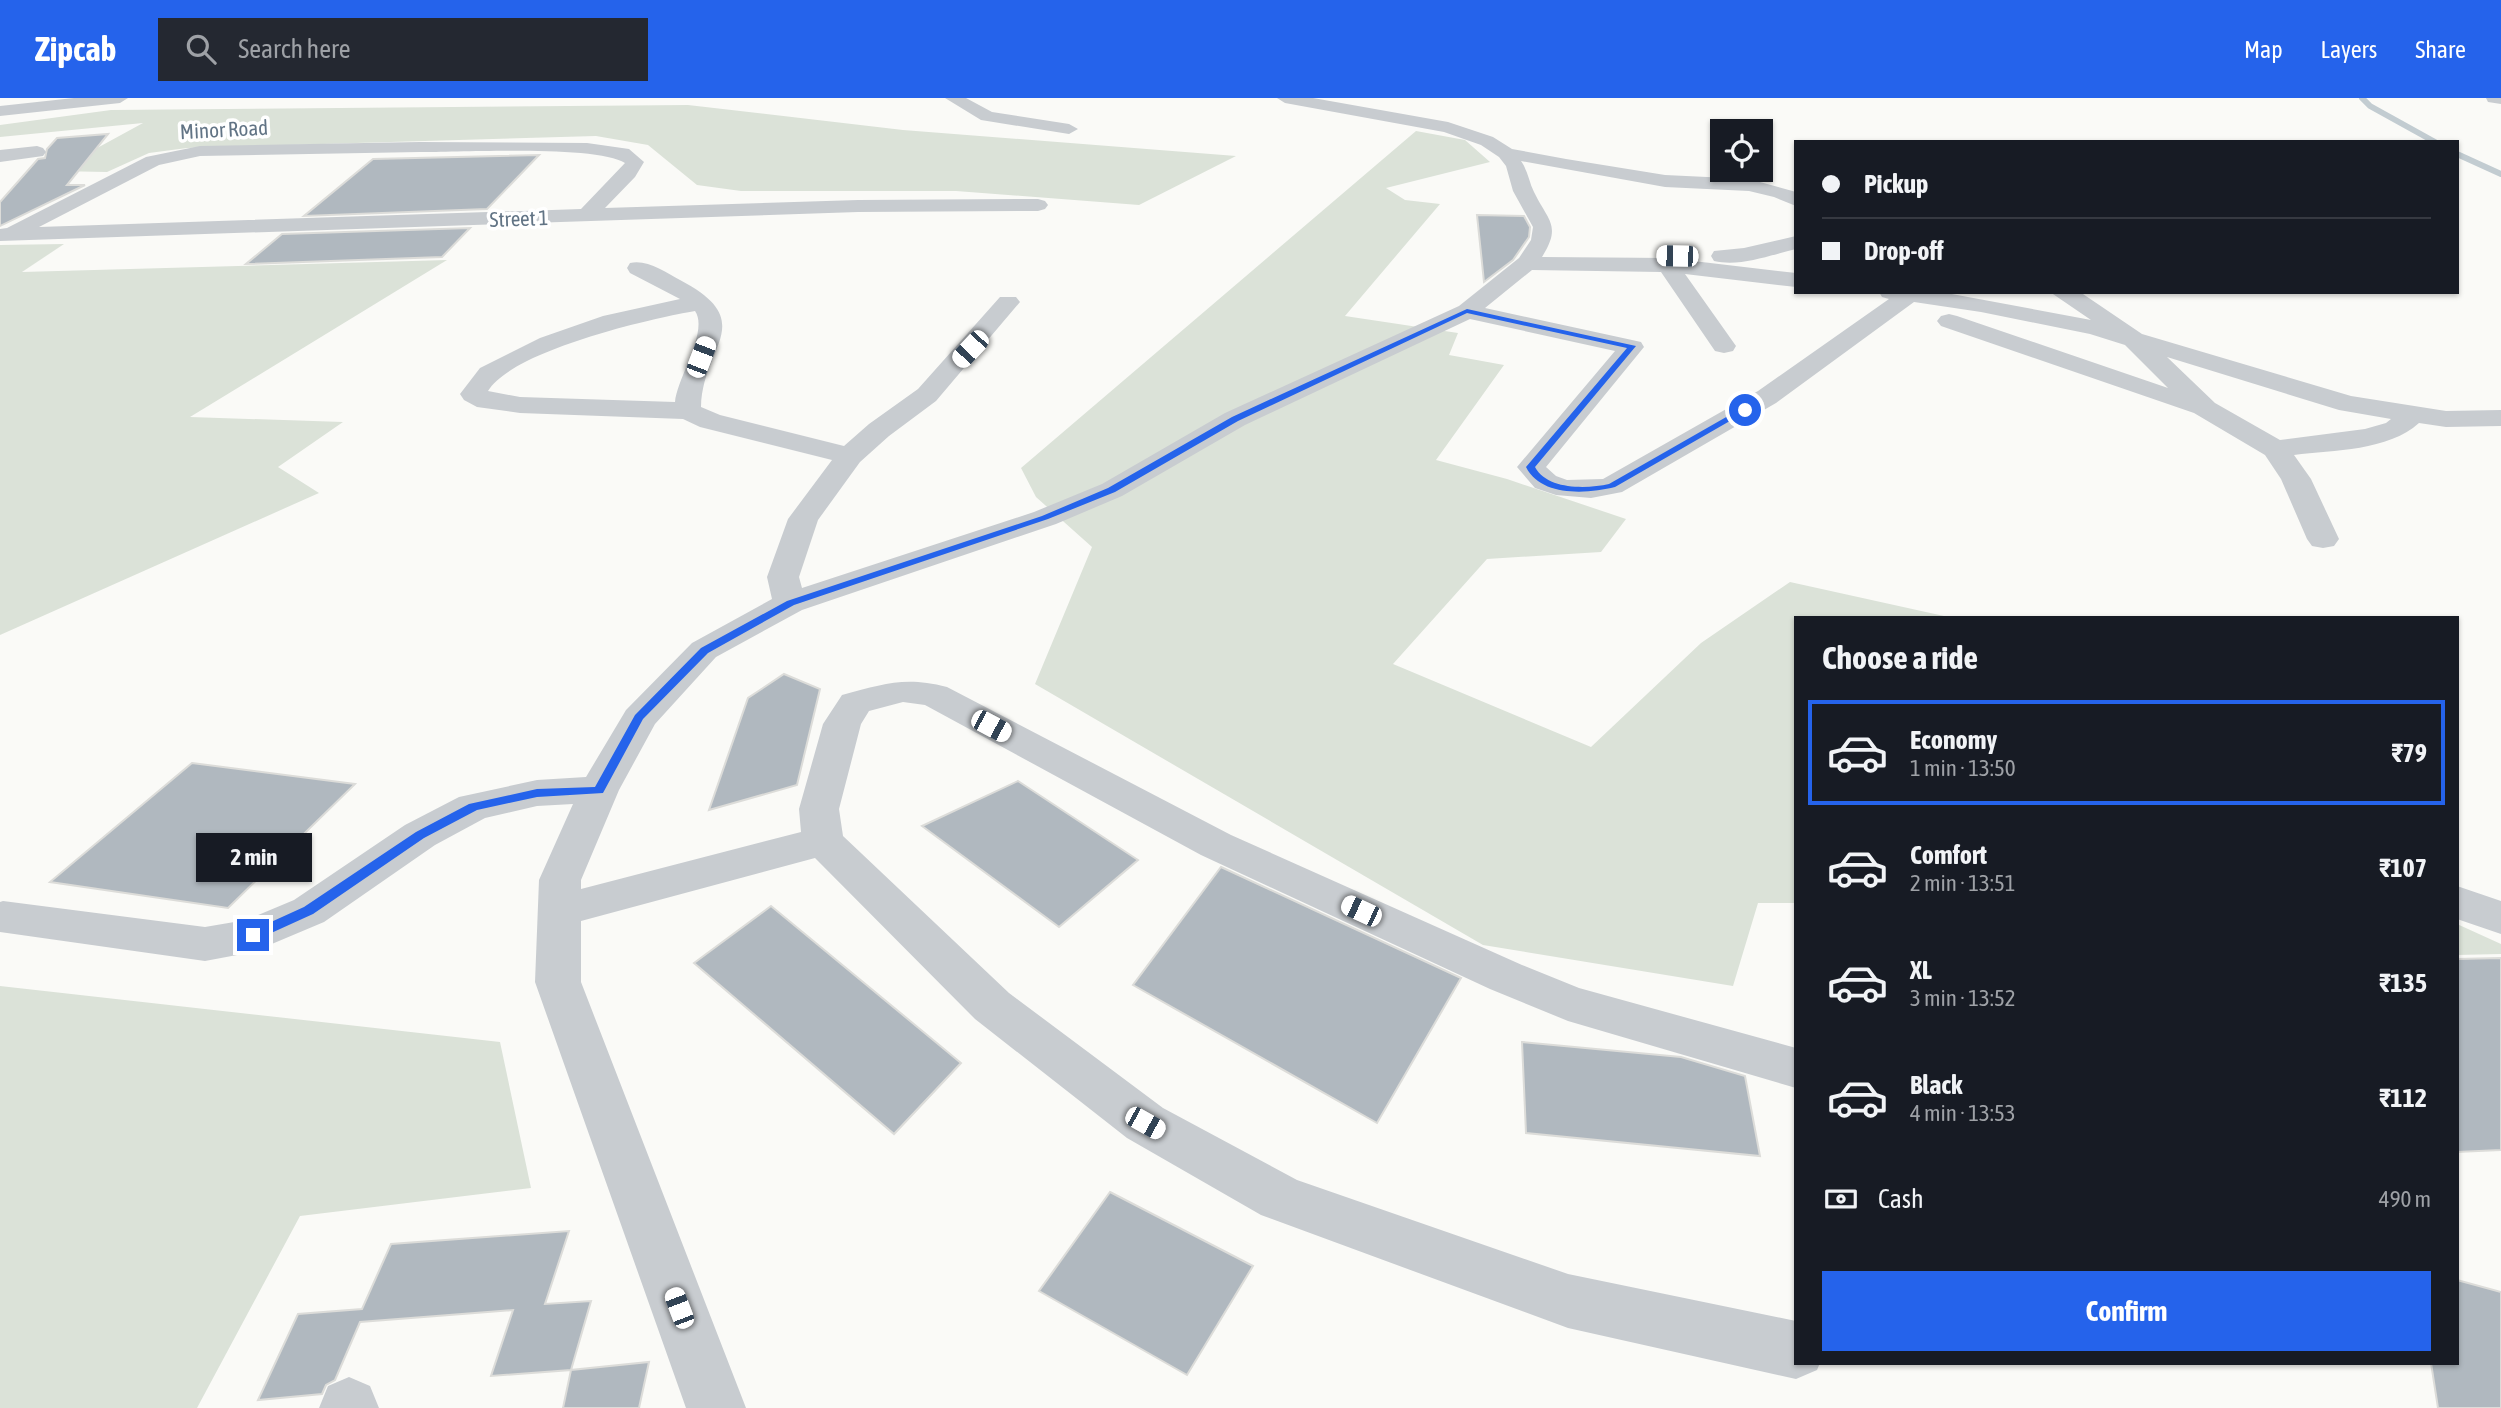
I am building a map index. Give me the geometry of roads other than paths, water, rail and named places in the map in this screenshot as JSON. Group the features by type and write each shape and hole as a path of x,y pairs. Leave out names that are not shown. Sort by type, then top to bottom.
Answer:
{"street":[{"path":"0,111 120,98"},
{"path":"953,98 987,116 1069,128"},
{"path":"1284,98 1448,127 1487,141 1506,153 1665,181 1761,187 1784,193 1794,199"},
{"path":"2494,98 2501,99"},
{"name":"Minor Road","path":"4,235 153,161 200,151 420,146 587,148 622,153 635,162 628,173 585,217"},
{"path":"0,156 37,152"},
{"path":"716,1408 558,982 561,880 599,790 639,718 704,650 790,603 1045,517 1112,490 1235,419 1467,311 1530,257 1542,240 1543,227 1536,210 1523,191 1515,166 1506,153"},
{"name":"Street 1","path":"4,235 858,206 1038,205"},
{"path":"1530,257 1744,255 1794,242"},
{"path":"1530,257 1668,265 1794,280"},
{"path":"1668,265 1724,346"},
{"path":"638,268 675,286 700,303 710,316 708,339 687,394 688,411"},
{"path":"2065,294 2082,302 2134,340 2205,409"},
{"path":"1467,311 1632,346 1531,467 1535,477 1573,489 1596,490 1612,486 1767,397 1902,297 2019,313 2095,328 2348,404 2446,419 2491,418 2501,446"},
{"path":"1902,297 1973,328 2205,409 2274,449 2296,479 2323,539"},
{"path":"790,603 783,577 803,519 850,456 879,430 927,395 1008,302"},
{"path":"700,303 630,314 566,335 494,370 479,380 473,394 486,401 520,405 688,411 710,421 850,456"},
{"path":"2274,449 2366,437 2396,429 2413,414"},
{"path":"1794,1067 1568,1003 1519,982 1216,845 934,695 903,691 855,703 842,724 819,809 823,841 992,1006 1145,1123 1280,1198 1568,1301 1794,1350"},
{"path":"3,917 205,944 253,935 309,911 420,835 474,807 537,793 599,790"},
{"path":"560,911 823,841"},
{"path":"2459,903 2501,918"}],"waterway":[{"path":"2362,98 2370,106 2431,140"},
{"path":"2459,155 2501,174"}]}
